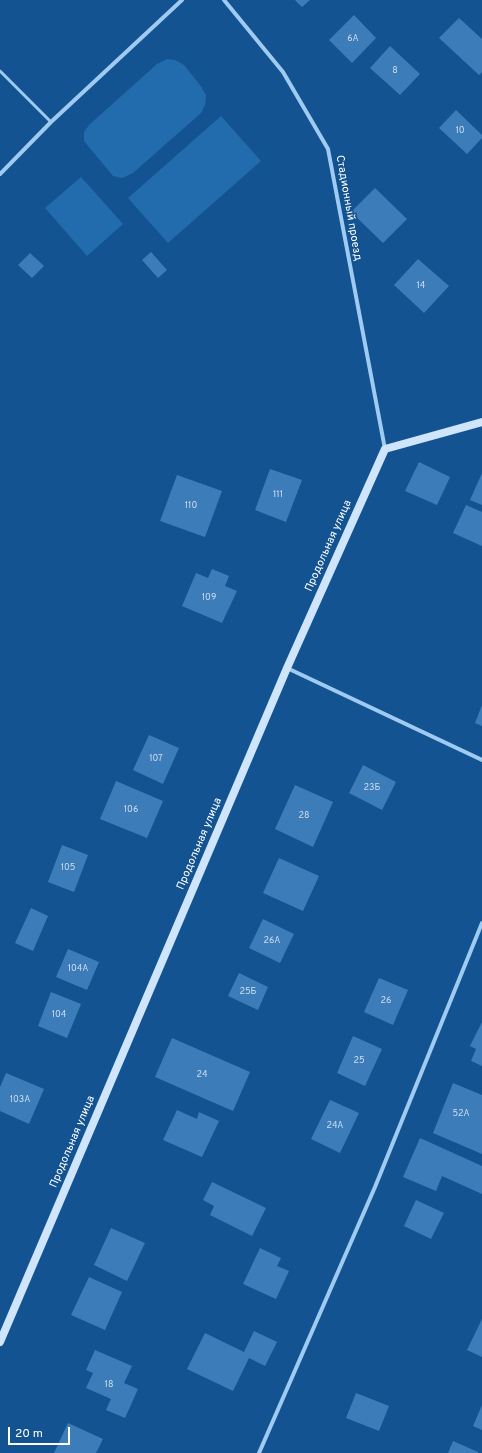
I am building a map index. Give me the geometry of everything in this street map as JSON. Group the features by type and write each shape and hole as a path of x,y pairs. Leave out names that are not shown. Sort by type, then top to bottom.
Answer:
{"street":[{"path":"0,174 51,122 182,0"},
{"name":"Стадионный проезд","path":"224,0 283,72 328,149 385,449"},
{"path":"385,449 482,422"},
{"name":"Продольная улица","path":"0,1342 287,668 385,449"},
{"path":"287,668 482,760"},
{"path":"259,1453 375,1187 482,923"}],"lane":[{"path":"0,71 51,122"}],"shaded area":[{"path":"167,59 175,60 184,65 206,95 205,105 201,113 133,173 122,178 113,176 84,141 84,132 89,125 157,64"},
{"path":"221,116 261,161 168,243 128,198"},
{"path":"81,177 123,224 87,256 45,208"}],"building":[{"path":"295,0 310,0 302,7"},
{"path":"354,15 376,38 352,63 329,40"},
{"path":"459,18 482,39 482,72 479,75 439,38"},
{"path":"390,46 420,74 400,95 370,68"},
{"path":"456,110 482,135 482,138 467,154 439,128"},
{"path":"375,188 407,219 383,243 351,212"},
{"path":"151,252 167,270 158,278 142,260"},
{"path":"30,253 44,266 32,278 18,265"},
{"path":"418,259 449,286 424,313 394,285"},
{"path":"419,462 450,477 437,505 405,491"},
{"path":"270,469 302,480 286,522 255,510"},
{"path":"482,473 482,505 470,500"},
{"path":"177,475 222,491 205,537 160,521"},
{"path":"466,505 482,512 482,546 453,533"},
{"path":"212,569 229,576 225,586 237,591 222,623 182,606 196,573 208,578"},
{"path":"482,705 482,726 475,723"},
{"path":"149,735 179,748 163,784 133,770"},
{"path":"363,765 396,782 382,810 349,793"},
{"path":"116,781 163,801 147,838 100,819"},
{"path":"295,785 333,802 313,847 275,829"},
{"path":"62,845 88,855 74,892 48,882"},
{"path":"279,858 319,876 303,911 263,893"},
{"path":"31,908 48,916 33,951 15,943"},
{"path":"263,919 294,934 280,963 249,948"},
{"path":"68,949 99,962 87,990 56,977"},
{"path":"239,973 268,987 258,1010 228,996"},
{"path":"379,978 408,990 393,1025 364,1012"},
{"path":"51,992 81,1004 67,1038 38,1026"},
{"path":"482,1022 482,1066 471,1061 476,1049 470,1046"},
{"path":"353,1036 382,1049 365,1086 337,1073"},
{"path":"172,1038 250,1072 233,1111 155,1077"},
{"path":"6,1073 44,1089 29,1124 0,1111 0,1087"},
{"path":"453,1083 482,1095 482,1154 433,1133"},
{"path":"330,1100 359,1113 340,1153 311,1139"},
{"path":"177,1110 197,1119 199,1112 219,1121 202,1157 163,1140"},
{"path":"420,1138 482,1166 482,1194 442,1176 436,1191 403,1177"},
{"path":"212,1182 266,1208 252,1236 210,1215 214,1206 203,1200"},
{"path":"416,1200 444,1213 431,1239 404,1226"},
{"path":"111,1228 145,1243 127,1281 94,1265"},
{"path":"260,1248 281,1258 277,1266 289,1271 276,1299 243,1284"},
{"path":"89,1277 122,1292 105,1330 71,1315"},
{"path":"482,1319 482,1357 467,1350"},
{"path":"254,1331 277,1342 265,1366 249,1358 233,1391 187,1369 205,1333 244,1352"},
{"path":"95,1350 132,1366 124,1383 138,1389 125,1418 106,1410 111,1399 86,1388 93,1373 86,1370"},
{"path":"356,1393 389,1406 379,1431 346,1418"},
{"path":"482,1405 482,1430 473,1426"},
{"path":"68,1423 103,1439 96,1453 54,1453"},
{"path":"453,1441 478,1452 478,1453 448,1453"}]}
